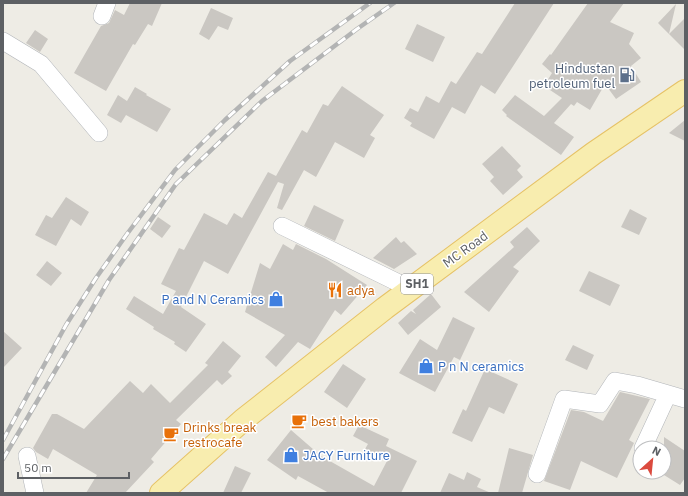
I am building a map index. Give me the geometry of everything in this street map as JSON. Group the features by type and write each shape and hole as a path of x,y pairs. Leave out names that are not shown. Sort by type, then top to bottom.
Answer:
{"main road":[{"name":"MC Road","path":"161,493 243,420 411,289 594,153 685,91"}],"street":[{"path":"3,41 41,64 99,133"},
{"path":"282,226 411,289"},
{"path":"537,474 564,399 600,404 615,381 637,385 685,399"},
{"path":"647,440 668,394"},
{"path":"27,456 35,493"}],"building":[{"path":"130,3 162,3 152,26 148,24 135,45 133,44 106,91 74,73 101,26 109,23 115,10 124,15"},
{"path":"515,3 554,3 495,94 481,85 465,114 452,107 434,139 410,126 412,123 404,118 410,108 418,112 426,96 439,103 451,81 456,84 477,52 482,54"},
{"path":"588,3 624,3 610,22 634,33 629,44 641,58 631,66 641,82 616,99 605,84 590,110 577,102 574,106 571,104 554,123 574,137 561,155 506,116 507,115 502,110 515,95 544,116 562,98 544,86 552,73 542,64 550,54 551,55"},
{"path":"676,4 669,34 658,23"},
{"path":"211,8 233,18 228,30 218,26 209,40 199,34"},
{"path":"685,18 685,50 669,34"},
{"path":"417,24 445,37 433,62 405,49"},
{"path":"35,30 48,39 40,52 26,43"},
{"path":"342,86 384,115 370,135 375,138 364,158 335,142 316,177 304,170 282,210 277,208 284,184 278,182 228,274 204,261 181,307 206,324 186,352 174,344 175,342 153,329 154,327 126,309 134,296 163,314 176,291 161,284 179,248 184,250 204,213 227,225 234,213 242,218 268,172 276,176 302,130 307,133 323,104 328,106"},
{"path":"135,87 171,109 157,132 126,115 121,123 107,115 118,95 127,101"},
{"path":"685,120 685,141 669,133"},
{"path":"502,146 521,166 517,170 523,177 503,195 490,181 494,177 482,164"},
{"path":"66,197 89,212 81,226 71,219 56,246 35,235 46,215 52,218"},
{"path":"314,205 344,220 335,241 304,226"},
{"path":"630,209 647,218 639,235 621,227"},
{"path":"158,217 171,226 162,238 150,229"},
{"path":"527,227 540,241 513,267 519,271 489,312 464,292 514,247 510,242"},
{"path":"396,237 401,243 404,241 417,254 394,269 373,258"},
{"path":"283,244 293,250 296,244 326,259 367,285 341,315 335,310 310,349 298,342 276,367 265,357 285,335 245,312 260,263 270,269"},
{"path":"47,261 62,273 51,286 36,275"},
{"path":"589,271 620,285 610,306 579,291"},
{"path":"431,294 441,307 408,335 398,323 411,311 416,314 413,310"},
{"name":"P n N ceramics","path":"453,317 475,328 460,360 454,357 435,392 399,373 420,339 437,350"},
{"path":"3,331 22,348 3,368"},
{"path":"223,341 241,356 228,372 232,376 222,385 217,380 176,420 181,424 151,459 154,462 125,493 86,493 97,475 53,449 48,459 36,452 33,448 52,414 57,414 84,429 130,381 143,393 151,384 170,403 208,365 205,363"},
{"path":"573,345 594,355 587,370 565,360"},
{"path":"343,364 366,379 347,408 324,392"},
{"path":"485,369 518,384 504,414 489,407 472,442 452,433 463,409 466,411"},
{"path":"620,392 650,399 629,440 632,442 632,447 617,478 581,461 570,490 544,481 571,410 584,412 603,421"},
{"path":"359,425 389,439 386,446 417,461 401,493 329,493 298,476 296,480 267,460 291,430 321,456 374,486 387,461 365,449 368,444 353,436"},
{"path":"672,442 685,451 685,478 680,485 672,480"},
{"path":"509,448 533,455 522,493 498,493"},
{"path":"235,466 251,473 241,493 223,493"},
{"path":"467,472 481,479 477,487 491,493 440,493 449,473 464,480"}],"railway":[{"path":"3,440 66,325 96,278 175,170 225,120 290,61 370,3"},
{"path":"3,459 109,280 176,184 262,101 394,3"}],"place":[{"name":"Hindustan petroleum fuel","path":"627,75"},
{"name":"adya","path":"335,290"},
{"name":"P and N Ceramics","path":"276,299"},
{"name":"P n N ceramics","path":"426,366"},
{"name":"best bakers","path":"299,421"},
{"name":"Drinks break restrocafe","path":"171,434"},
{"name":"JACY Furniture","path":"291,455"}]}
